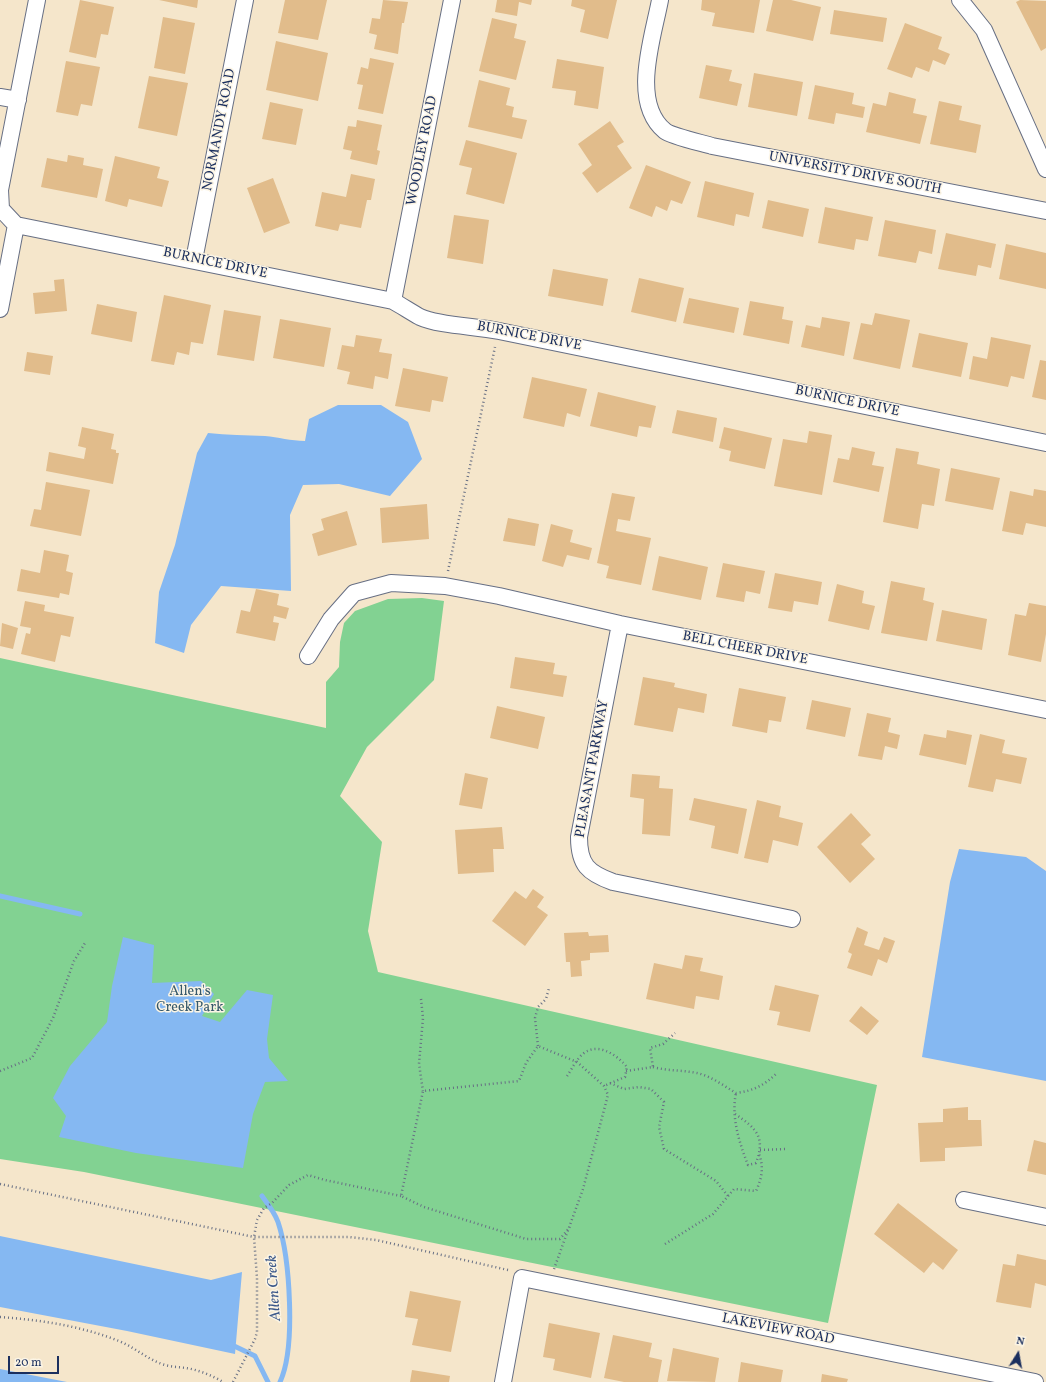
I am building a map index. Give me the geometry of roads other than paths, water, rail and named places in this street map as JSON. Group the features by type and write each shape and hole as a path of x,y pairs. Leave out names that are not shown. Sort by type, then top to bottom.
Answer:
{"street":[{"path":"0,309 16,225 1,209 0,190 37,0"},
{"name":"NORMANDY ROAD","path":"194,260 245,0"},
{"name":"WOODLEY ROAD","path":"393,301 452,0"},
{"name":"UNIVERSITY DRIVE SOUTH","path":"660,0 645,81 647,105 666,132 712,146 1046,211"},
{"path":"960,0 984,30 1046,169"},
{"path":"0,97 18,100"},
{"name":"BURNICE DRIVE","path":"16,225 393,301 421,317 450,324 474,326 1046,443"},
{"name":"BELL CHEER DRIVE","path":"308,656 331,619 354,594 392,583 445,586 499,596 620,624 1046,710"},
{"name":"PLEASANT PARKWAY","path":"620,624 579,838 579,851 585,867 598,876 613,882 792,919"},
{"path":"964,1200 1046,1216"},
{"name":"LAKEVIEW ROAD","path":"503,1382 522,1278 1035,1382"}],"water":[{"path":"338,405 381,405 408,422 422,459 390,496 339,484 303,485 290,515 291,591 221,586 191,625 184,653 155,643 159,592 175,545 197,453 208,433 265,436 305,441 309,419"},
{"path":"959,849 1026,857 1046,871 1046,1081 922,1057 950,882"},
{"path":"123,937 154,945 152,983 201,981 214,994 202,1016 220,1022 247,990 273,995 267,1039 269,1058 288,1081 265,1082 253,1114 243,1168 136,1153 59,1137 66,1116 53,1098 70,1066 107,1022 112,986"},
{"path":"0,1236 211,1280 242,1272 235,1354 127,1331 0,1307"},
{"path":"0,1369 67,1382 0,1382"}],"waterway":[{"name":"Allen Creek","path":"0,896 80,914"},
{"name":"Allen Creek","path":"262,1196 278,1222 286,1257 290,1303 290,1326 285,1367 280,1382"},
{"name":"Allen Creek","path":"230,1344 255,1356 268,1382"}],"park label":[{"name":"Allen's Creek Park","path":"190,1000"}]}
